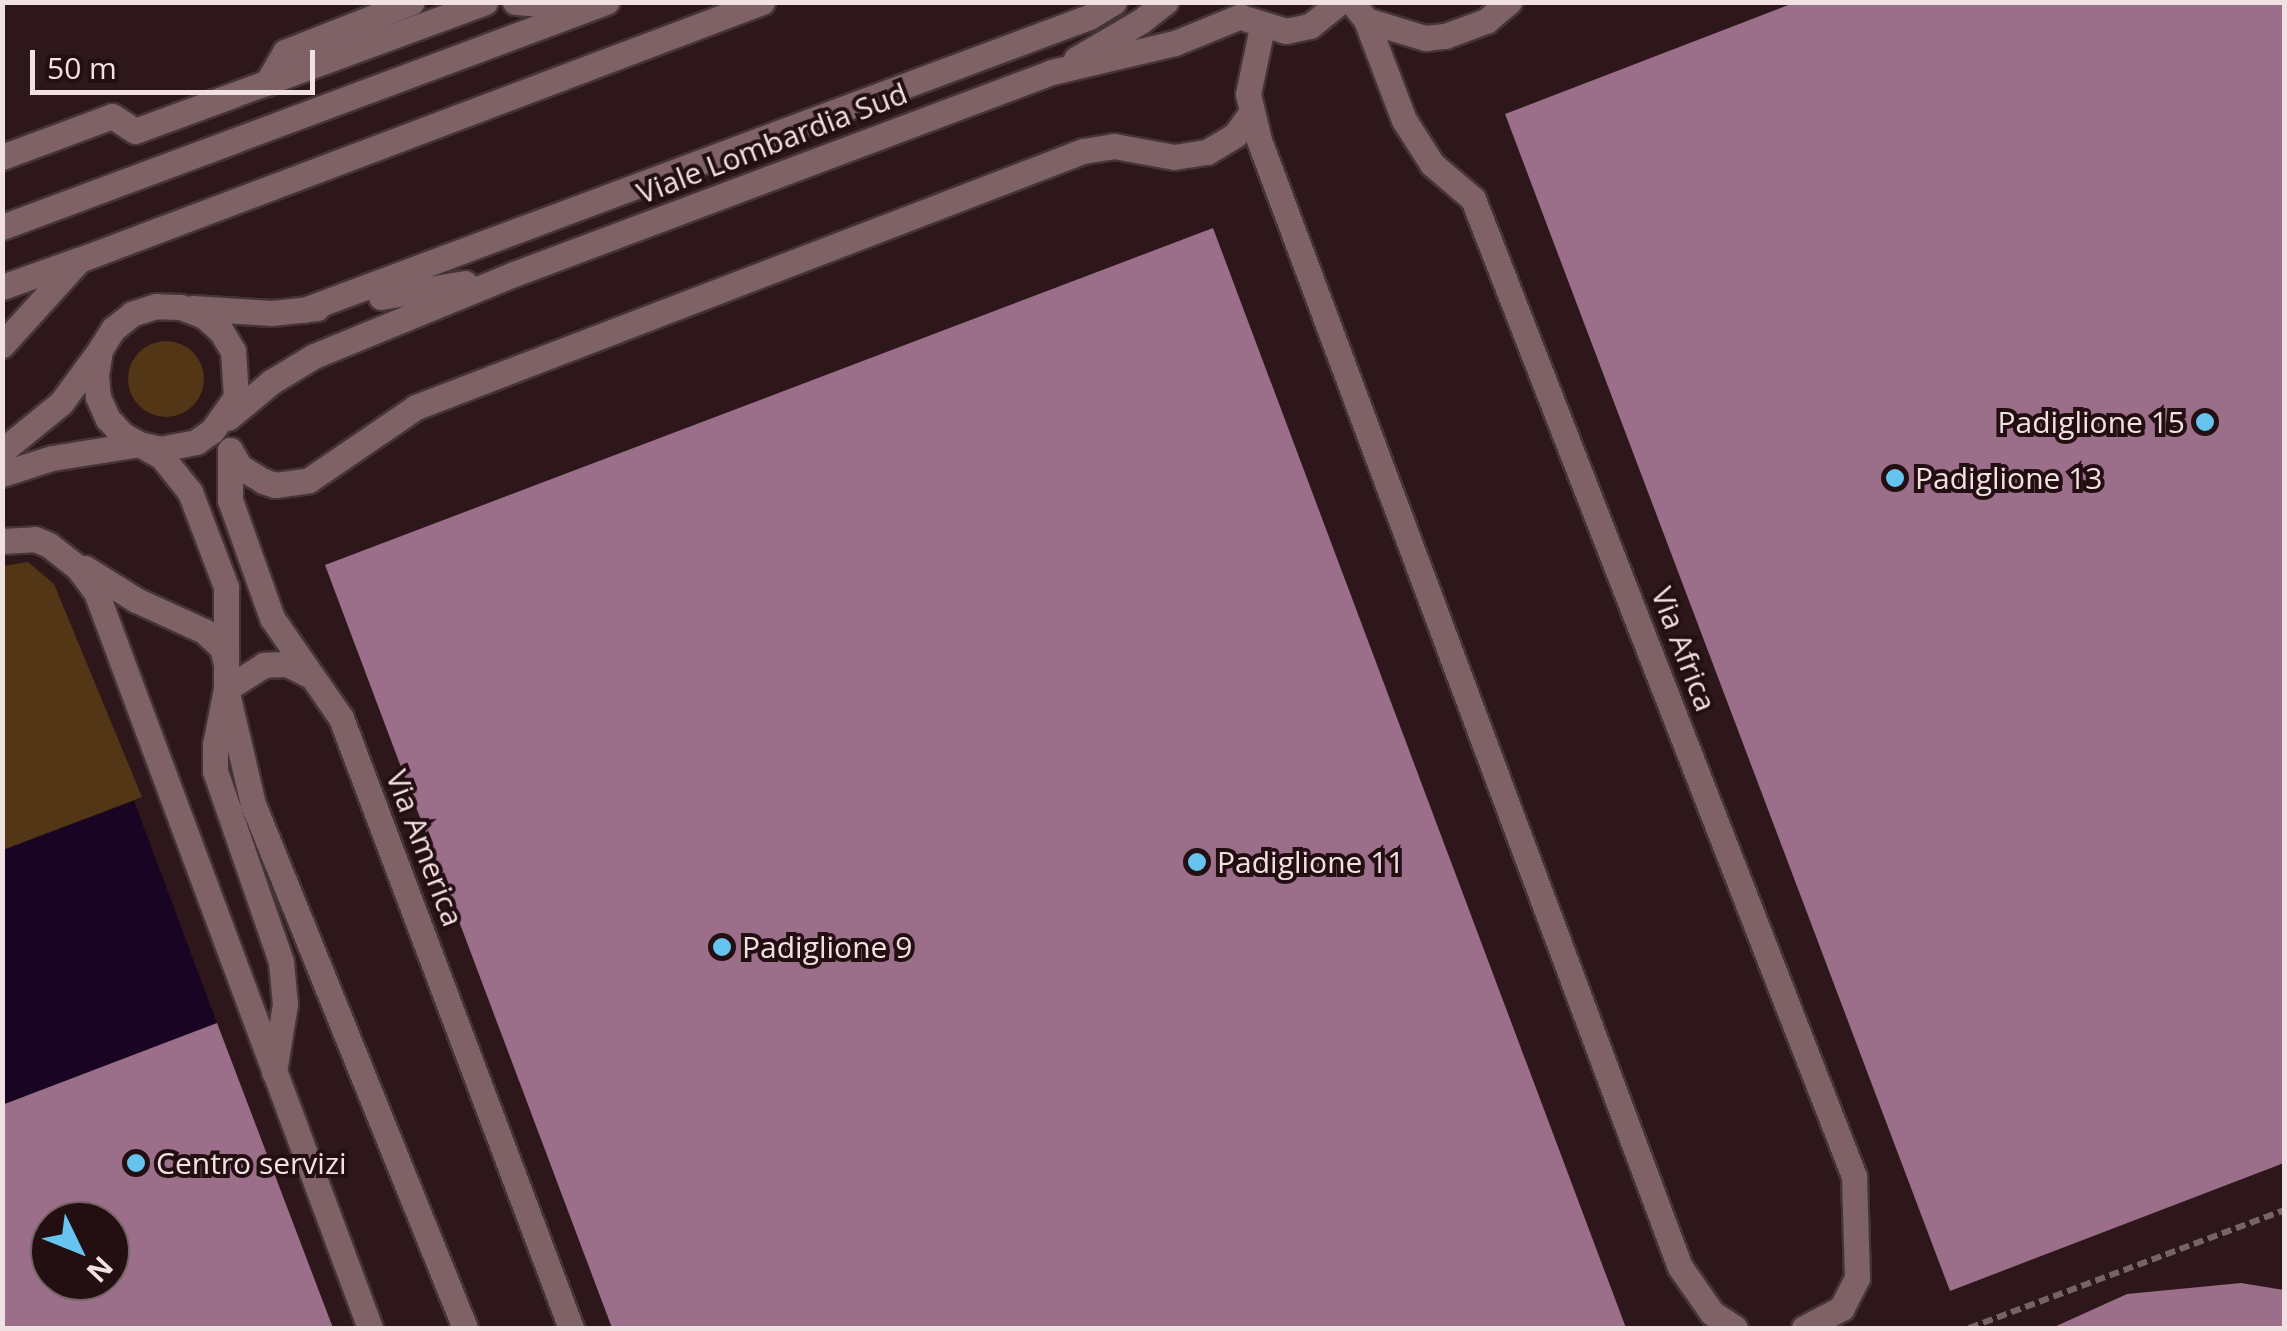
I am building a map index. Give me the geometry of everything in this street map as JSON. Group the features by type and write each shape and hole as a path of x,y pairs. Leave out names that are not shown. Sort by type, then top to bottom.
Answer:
{"street":[{"path":"267,83 285,52 412,2"},
{"path":"2,157 112,116 136,130 484,2"},
{"path":"515,2 599,5"},
{"path":"2,288 762,2"},
{"path":"304,310 1089,18 1114,2"},
{"name":"Viale Lombardia Sud","path":"1052,72 1142,22 1164,2"},
{"path":"1340,2 1310,26 1286,31 1244,15 1250,103 1680,1266 1712,1313 1735,1328"},
{"path":"1359,11 1425,38 1446,36 1486,20 1509,2"},
{"path":"2,227 599,5"},
{"name":"Via Africa","path":"1359,11 1404,120 1432,164 1474,199 1854,1176 1858,1278 1842,1308 1818,1325"},
{"name":"Viale Lombardia Sud","path":"221,440 235,405 314,356 514,274 1052,72 1176,43 1244,15"},
{"path":"2,474 52,458 139,444 160,449 221,440 240,467 263,481 290,484 309,480 416,407 1083,151 1114,146 1174,156 1207,152 1235,135 1250,103"},
{"path":"2,345 79,260"},
{"name":"Viale Lombardia Sud","path":"180,307 304,310 514,274"},
{"path":"2,451 61,403 113,329 132,314 156,306 180,307 204,316 221,330 233,352 235,405"},
{"path":"100,350 98,397 123,435 175,468 201,516 226,586 226,689 253,804 465,1328"},
{"name":"Via America","path":"221,440 230,500 272,618 341,718 571,1328"},
{"path":"2,541 35,539 64,554 136,600 204,632 222,648 225,660"},
{"path":"64,554 96,592 370,1328"},
{"path":"274,1072 285,981 219,792 215,745 226,689 247,671 274,663 301,668 314,678"}],"path":[{"path":"1968,1328 2284,1210"}],"shaded area":[{"path":"166,341 193,352 204,379 193,406 166,417 139,406 128,379 139,352"},
{"path":"28,562 54,584 142,797 3,850 3,566"},
{"path":"134,801 217,1023 3,1105 3,850"}],"building":[{"name":"Padiglione 13","path":"1796,2 2284,2 2284,1163 1950,1291 1505,114"},
{"path":"1213,228 1626,1328 612,1328 325,565"},
{"name":"Centro servizi","path":"217,1023 333,1328 2,1328 2,1105"},
{"path":"2241,1283 2284,1290 2284,1328 2052,1328 2127,1294"}],"place":[{"name":"Padiglione 15","path":"2205,422"},
{"name":"Padiglione 13","path":"1895,478"},
{"name":"Padiglione 11","path":"1197,862"},
{"name":"Padiglione 9","path":"722,947"},
{"name":"Centro servizi","path":"136,1163"}]}
